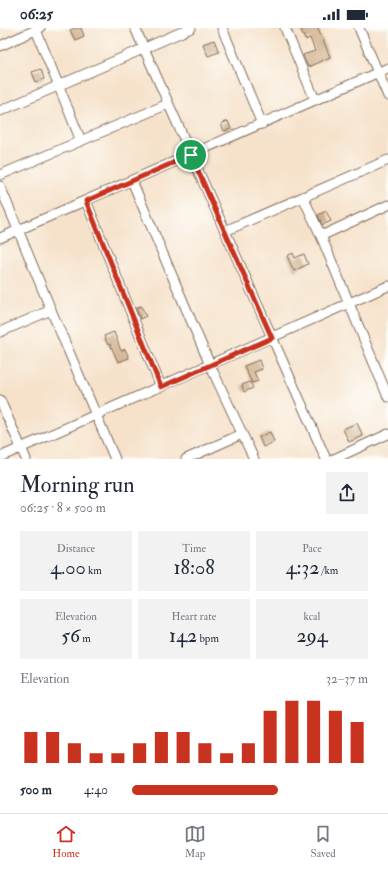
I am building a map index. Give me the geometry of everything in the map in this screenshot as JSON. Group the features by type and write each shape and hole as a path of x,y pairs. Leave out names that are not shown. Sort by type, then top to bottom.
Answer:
{"street":[{"path":"134,28 326,459"},
{"path":"0,111 191,28"},
{"path":"222,28 262,124"},
{"path":"285,28 316,100"},
{"path":"359,28 388,96"},
{"path":"0,46 38,29 81,141"},
{"path":"0,238 388,68"},
{"path":"0,175 168,104"},
{"path":"225,231 388,160"},
{"path":"132,181 210,365 254,459"},
{"path":"0,186 115,459"},
{"path":"303,197 321,236 348,304 384,378 388,397"},
{"path":"86,201 161,387"},
{"path":"321,236 388,205"},
{"path":"0,457 388,286"},
{"path":"0,332 51,310"},
{"path":"0,400 26,459"},
{"path":"186,459 242,434"},
{"path":"334,459 388,434"}],"building":[{"path":"81,28 84,36 75,40 70,30"},
{"path":"305,28 318,28 330,57 308,67 303,55 315,51 310,38 305,40 301,30"},
{"path":"214,40 219,52 208,56 203,44"},
{"path":"41,69 44,79 36,82 32,72"},
{"path":"228,121 231,129 224,131 221,124"},
{"path":"326,211 331,221 322,225 318,215"},
{"path":"293,253 295,258 304,254 308,264 294,271 287,256"},
{"path":"141,306 146,316 140,319 136,308"},
{"path":"114,332 121,351 125,349 129,358 118,362 110,344 108,345 104,336"},
{"path":"259,360 262,369 254,372 258,381 252,383 244,366"},
{"path":"250,382 253,388 244,392 242,385"},
{"path":"357,423 363,436 349,442 343,429"},
{"path":"270,432 274,442 263,447 259,437"}],"route":[{"path":"191,155 272,338 161,387 86,201 191,155"}]}
